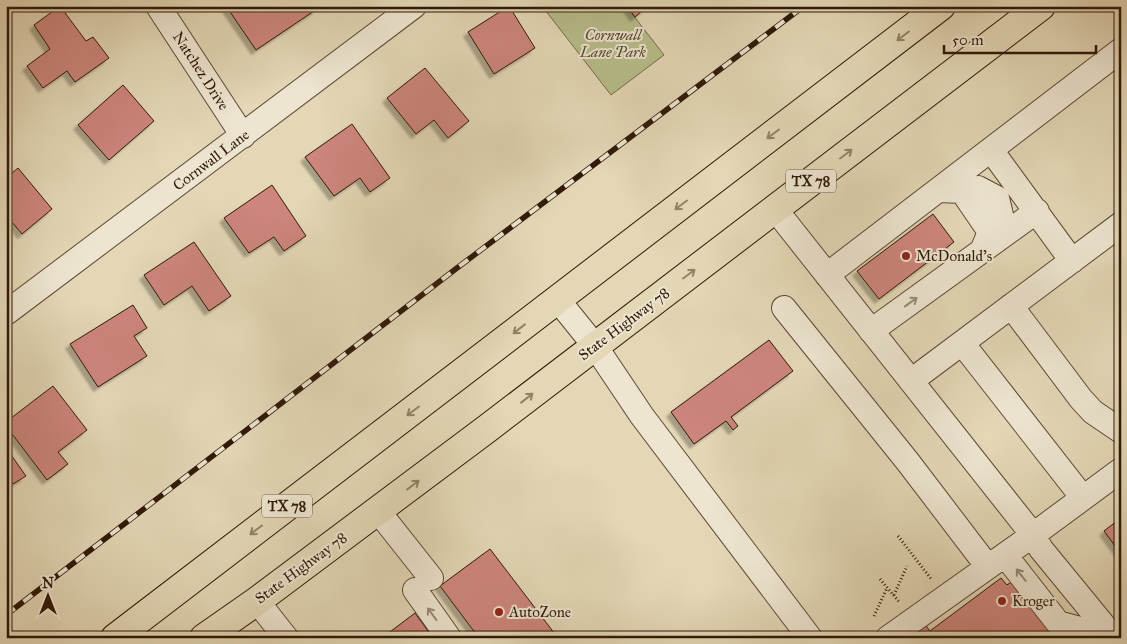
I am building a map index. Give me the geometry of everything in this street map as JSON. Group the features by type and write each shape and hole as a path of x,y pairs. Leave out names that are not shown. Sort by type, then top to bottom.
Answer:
{"main road":[{"name":"TX 78","path":"115,638 941,6"},
{"name":"State Highway 78","path":"204,638 378,511 1041,6"}],"street":[{"name":"Natchez Drive","path":"158,6 243,136"},
{"name":"Cornwall Lane","path":"6,313 414,6"},
{"path":"827,275 1121,50"},
{"path":"991,150 1072,260"},
{"path":"938,190 962,191 986,242"},
{"path":"775,209 1033,535 1041,549 1114,638"},
{"path":"871,331 986,242 1037,211"},
{"path":"911,381 1121,224"},
{"path":"557,299 595,346 642,416 810,638"},
{"path":"1011,306 1081,399 1093,412 1121,431"},
{"path":"784,308 908,462 997,561 1058,623 1114,638"},
{"path":"962,343 1083,498"},
{"path":"888,638 1121,470"},
{"path":"378,511 423,584 449,638"},
{"path":"257,601 286,638"}],"path":[{"path":"898,536 934,583"},
{"path":"894,595 907,566"},
{"path":"880,578 901,604"},
{"path":"874,616 887,588"}],"green space":[{"name":"Cornwall Lane Park","path":"542,6 626,6 664,55 611,95"}],"building":[{"path":"60,6 86,41 93,37 109,58 75,82 67,71 43,88 27,66 50,49 34,25"},
{"path":"226,6 269,6 271,9 274,6 316,6 317,9 256,50"},
{"path":"509,6 535,48 494,74 468,32"},
{"path":"627,6 648,6 635,17"},
{"path":"425,68 469,121 448,138 434,120 416,134 387,98"},
{"path":"123,85 154,121 109,160 78,125"},
{"path":"352,124 390,178 370,192 360,178 334,196 305,157"},
{"path":"18,168 52,209 22,234 6,215 6,178"},
{"path":"272,185 306,236 284,251 274,237 249,253 224,218"},
{"name":"McDonald's","path":"933,214 954,242 879,299 857,271"},
{"path":"194,242 231,296 209,311 192,286 164,305 144,275"},
{"path":"133,305 147,328 134,336 147,356 98,387 70,344"},
{"path":"769,340 793,371 731,417 738,426 733,430 726,421 694,444 671,412"},
{"path":"53,386 87,430 58,452 68,464 47,480 6,426 6,422"},
{"path":"9,452 26,476 13,484 10,479 6,481 6,454"},
{"path":"1121,518 1121,554 1104,531"},
{"name":"AutoZone","path":"490,549 558,638 479,638 440,586"},
{"name":"Kroger","path":"1001,578 1007,585 1017,578 1063,638 905,638 924,623 930,631"},
{"path":"415,613 433,638 382,638"}],"railway":[{"path":"6,615 457,268 804,6"}],"place":[{"name":"McDonald's","path":"906,256"},
{"name":"Kroger","path":"1002,601"},
{"name":"AutoZone","path":"499,612"}]}
